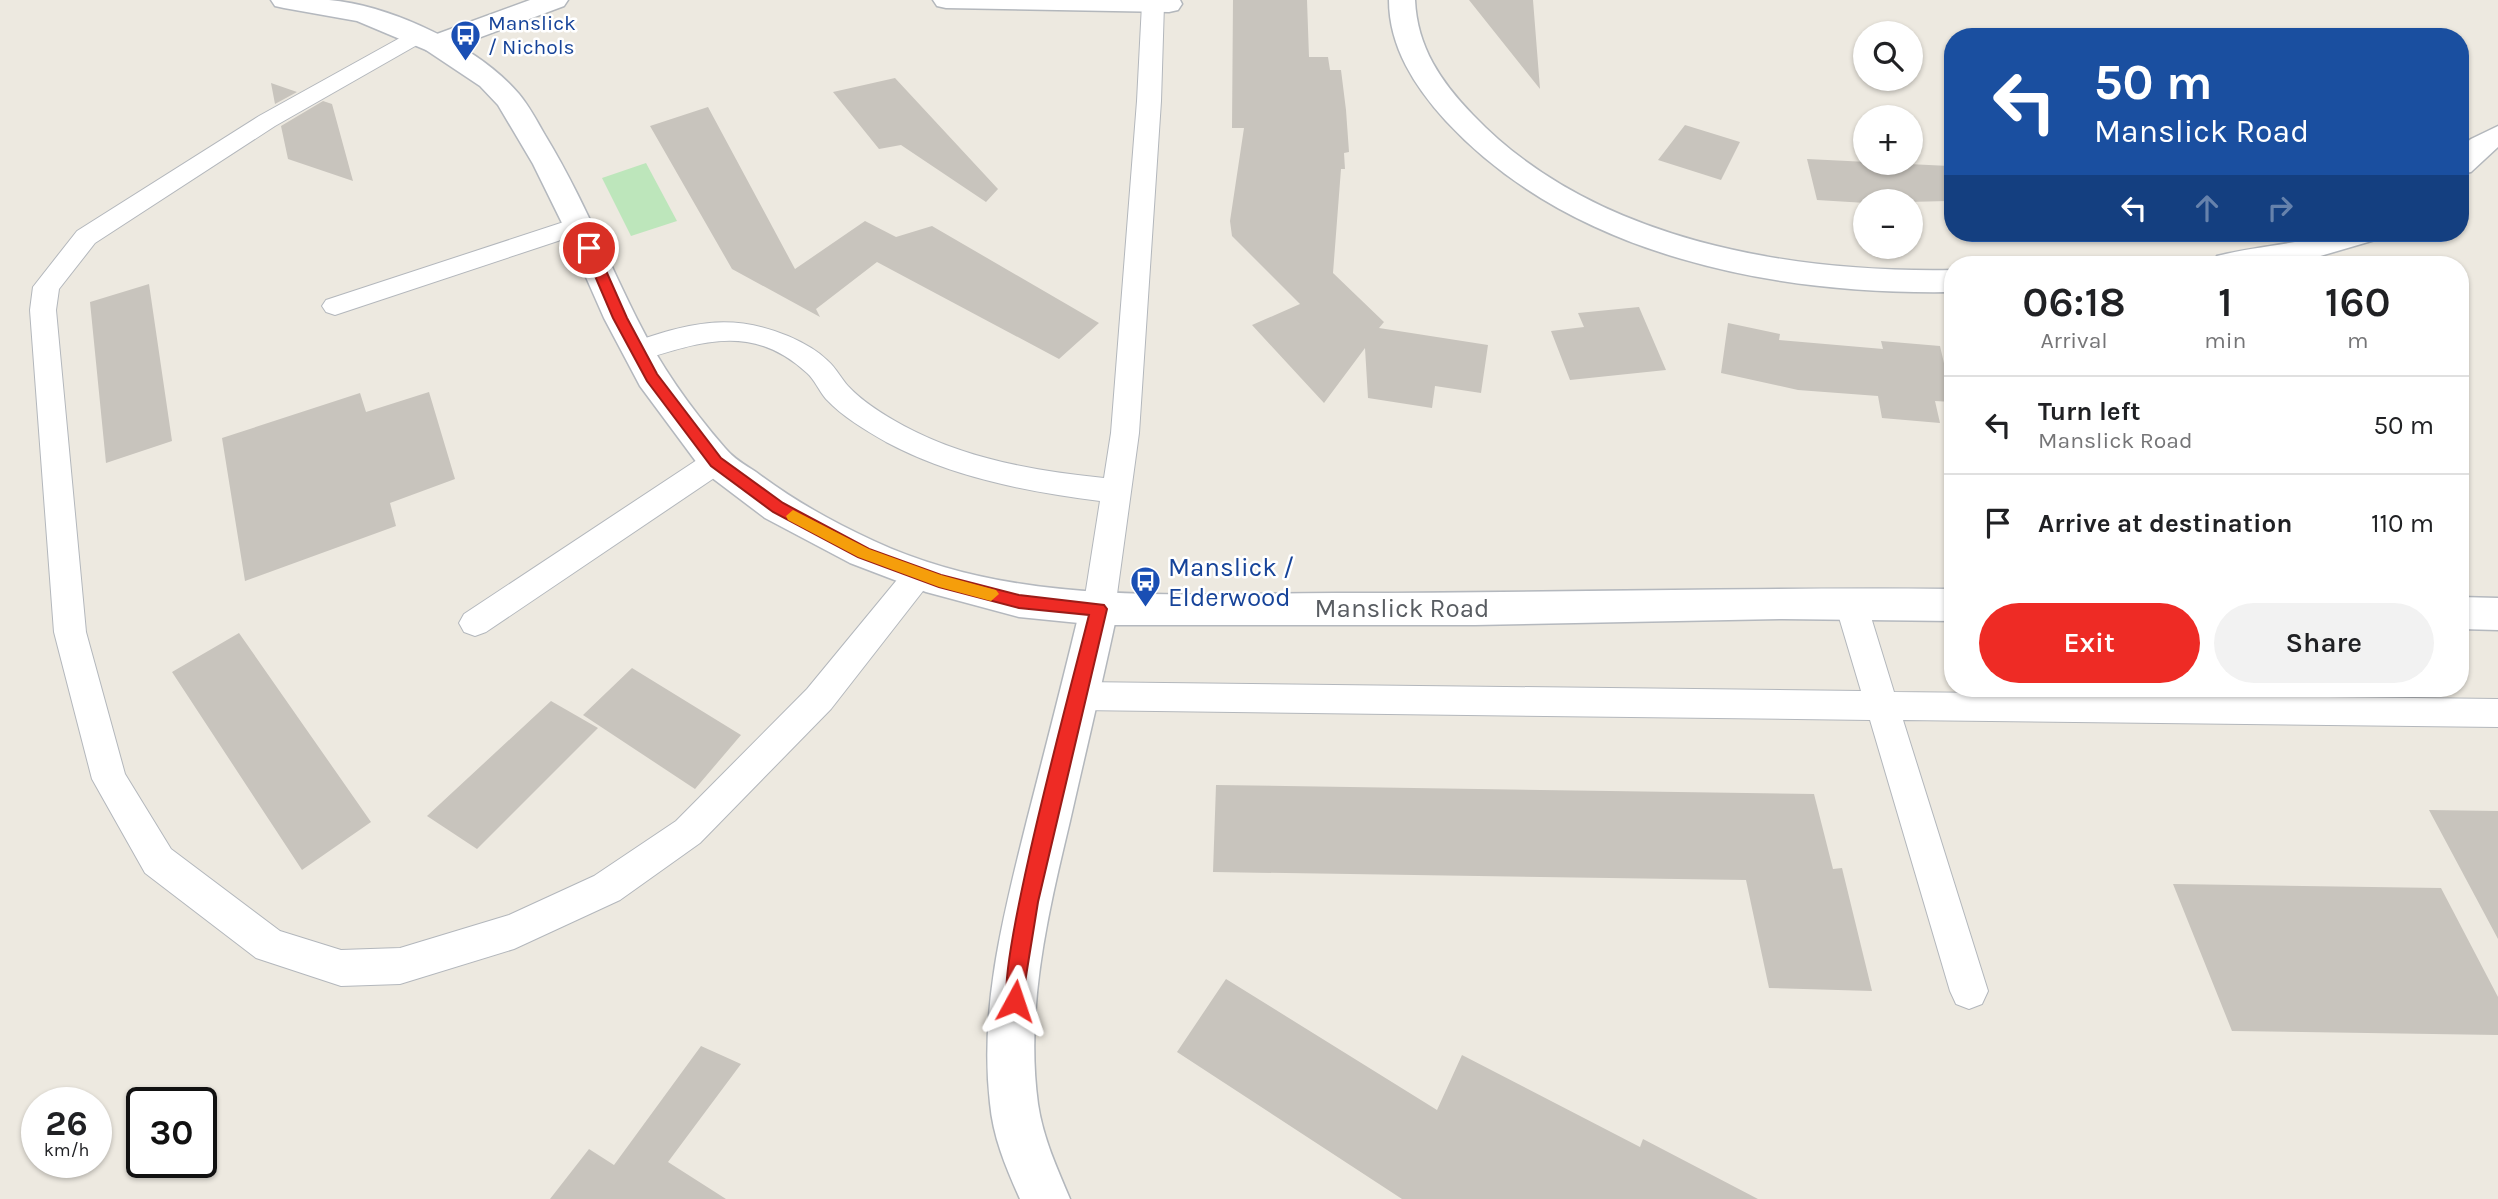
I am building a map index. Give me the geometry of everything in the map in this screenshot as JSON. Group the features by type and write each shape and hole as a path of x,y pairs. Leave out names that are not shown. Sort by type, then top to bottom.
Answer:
{"main road":[{"name":"Manslick Road","path":"284,0 364,14 426,40 490,80 510,101 548,164 579,225 620,318 652,377 716,462 778,508 863,553 939,581 1019,601 1099,609 1944,605"},
{"path":"426,40 555,0"},
{"path":"946,0 1161,4"},
{"path":"1402,0 1401,10 1409,46 1435,91 1457,119 1499,156 1553,192 1626,226 1676,245 1745,264 1820,276 1944,282"},
{"path":"2469,156 2498,135"},
{"path":"2279,256 2333,242"},
{"path":"1045,1199 1037,1186 1020,1137 1010,1076 1016,976 1029,902 1099,609"},
{"path":"2469,613 2498,614"}],"lane":[{"path":"1099,609 1125,433 1149,101 1161,4"},
{"path":"426,40 267,121 86,237 46,287 43,310 70,632 109,779 158,862 269,945 341,968 400,966 514,931 607,888 688,832 819,699 920,573"},
{"path":"335,306 579,225"},
{"path":"638,351 691,332 714,328 767,337 796,351 820,368 837,392 902,437 1002,472 1058,485 1116,491"},
{"path":"475,623 716,462"},
{"path":"1851,604 1969,991"},
{"path":"1079,696 1882,705 2493,721"}],"green space":[{"path":"646,163 677,221 631,236 602,178"}],"building":[{"path":"1233,0 1307,0 1309,57 1328,57 1330,70 1341,70 1346,110 1349,152 1344,153 1345,169 1341,169 1333,273 1384,322 1379,328 1488,345 1481,393 1435,386 1432,408 1368,398 1365,348 1324,403 1252,325 1300,304 1232,236 1230,221 1244,128 1232,128"},
{"path":"1469,0 1533,0 1540,89"},
{"path":"895,78 998,189 986,202 901,145 879,149 833,92"},
{"path":"271,83 297,92 275,104"},
{"path":"323,101 332,104 353,181 288,159 281,126"},
{"path":"708,107 795,269 865,221 896,237 932,226 1099,323 1059,359 877,262 816,309 820,317 732,269 650,126"},
{"path":"1685,125 1740,142 1721,180 1658,160"},
{"path":"1807,159 1853,161 1853,175 1923,175 1923,165 1944,166 1944,201 1923,202 1923,189 1853,189 1853,202 1817,200"},
{"path":"149,284 172,441 106,463 90,302"},
{"path":"1639,307 1666,370 1570,380 1551,331 1584,327 1578,313"},
{"path":"1728,323 1780,334 1779,340 1883,349 1881,341 1940,346 1944,363 1944,402 1935,401 1940,423 1882,418 1878,396 1798,390 1721,373"},
{"path":"429,392 455,479 390,503 396,526 245,581 222,438 360,393 366,412"},
{"path":"239,633 371,822 302,870 172,672"},
{"path":"632,668 741,735 695,789 583,715"},
{"path":"551,701 598,728 477,849 427,816"},
{"path":"1216,785 1814,794 1833,869 1842,868 1872,991 1769,988 1746,880 1213,872"},
{"path":"2429,810 2498,811 2498,939"},
{"path":"2173,884 2441,888 2498,997 2498,1035 2232,1031"},
{"path":"1226,979 1437,1110 1462,1055 1640,1147 1643,1139 1758,1199 1402,1199 1177,1052"},
{"path":"701,1046 741,1064 668,1162 726,1199 550,1199 589,1149 614,1165"}],"slow traffic":[{"path":"793,516 863,553 939,581 991,594"}],"place":[{"name":"Manslick / Nichols","path":"465,62"},
{"name":"Manslick / Elderwood","path":"1145,609"}],"route":[{"path":"589,248 620,318 652,377 716,462 778,508 863,553 939,581 1019,601 1099,609 1029,902 1016,976 1015,1001"}]}
